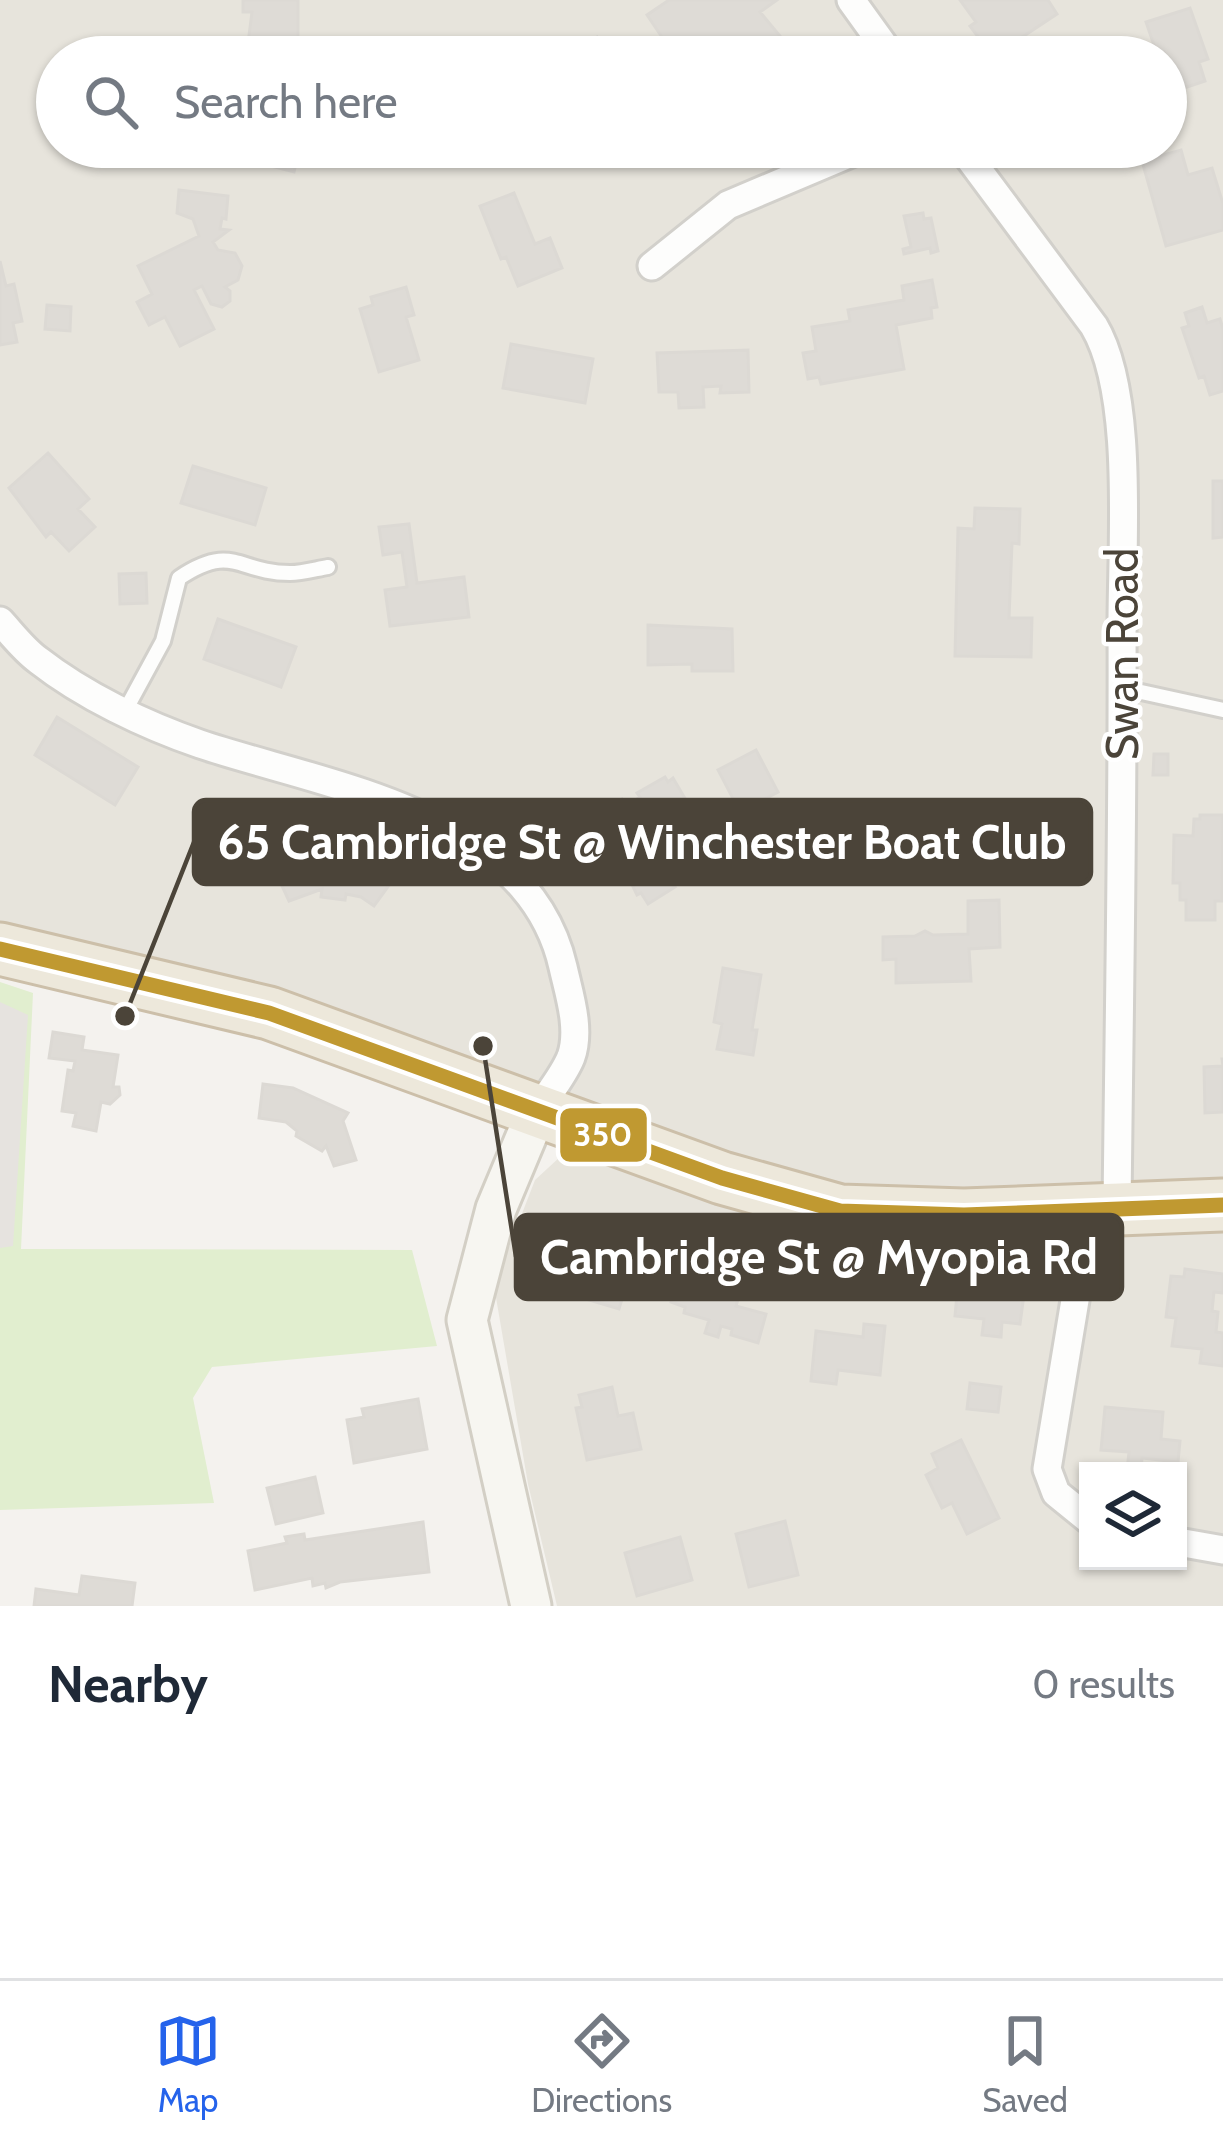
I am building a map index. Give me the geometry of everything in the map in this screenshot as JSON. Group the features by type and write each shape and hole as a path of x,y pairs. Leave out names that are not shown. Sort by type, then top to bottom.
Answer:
{"highway":[{"path":"0,949 268,1013 722,1178 840,1210 917,1215 1223,1205"}],"street":[{"path":"851,0 877,36"},
{"path":"652,266 728,205 815,168"},
{"name":"Swan Road","path":"977,168 1094,326 1111,361 1120,442 1123,688 1101,1211 1084,1246 1047,1469 1056,1493 1079,1512"},
{"path":"0,621 37,660 125,711 199,743 304,772 455,831 505,869 557,941 574,1015 572,1055 537,1111 496,1209 467,1320 531,1606"},
{"path":"1187,1544 1223,1550"}],"lane":[{"path":"125,711 163,641 179,578 206,560 289,573 328,567"},
{"path":"1123,688 1223,710"}],"shaded area":[{"path":"0,0 1223,0 1223,1182 850,1199 0,924"},
{"path":"0,1002 28,1015 13,1246 0,1248"},
{"path":"586,1153 618,1162 1223,1229 1223,1606 557,1606 528,1484 494,1286 535,1180 561,1156"}],"green space":[{"path":"0,982 33,993 21,1249 412,1250 437,1346 212,1367 193,1398 214,1503 0,1510"}],"building":[{"path":"243,0 298,0 298,36 249,36 252,12 243,12"},
{"path":"669,0 777,0 760,12 780,36 661,36 647,15"},
{"path":"960,0 1048,0 1057,14 1024,36 978,36 970,26 976,22"},
{"path":"1190,8 1208,59 1199,62 1205,81 1187,87 1187,36 1151,36 1146,22"},
{"path":"1144,168 1186,168 1188,175 1212,168 1223,204 1223,230 1166,246"},
{"path":"179,190 228,196 220,229 229,230 213,242 218,250 235,253 242,266 238,280 225,287 230,301 222,307 211,304 202,286 194,290 214,329 180,346 165,317 149,325 137,302 152,294 138,266 199,236 193,219 177,213"},
{"path":"514,193 535,244 550,238 562,268 518,286 506,257 501,259 480,206"},
{"path":"923,213 924,219 931,218 938,251 931,253 930,248 904,254 903,249 911,247 904,216"},
{"path":"0,261 6,286 14,284 22,321 13,323 17,342 0,345"},
{"path":"932,280 937,307 931,308 932,318 896,325 904,369 821,384 819,377 808,379 803,353 816,351 812,327 850,321 848,310 904,300 902,286"},
{"path":"406,287 414,315 406,317 419,360 379,372 360,309 373,305 371,297"},
{"path":"47,305 71,307 70,331 45,329"},
{"path":"1202,307 1207,323 1220,319 1223,329 1223,391 1210,395 1182,328 1189,326 1185,313"},
{"path":"511,344 593,359 585,403 503,388"},
{"path":"748,350 749,392 720,393 721,386 703,387 704,407 679,408 678,392 659,392 657,353"},
{"path":"48,453 89,499 78,509 95,527 69,551 51,532 46,537 9,488"},
{"path":"193,466 266,488 255,525 181,503"},
{"path":"1213,481 1223,481 1223,537 1213,538"},
{"path":"975,508 1020,509 1019,544 1012,543 1009,618 1032,618 1031,657 955,656 958,528 974,529"},
{"path":"409,524 417,583 464,577 469,617 390,626 385,590 407,587 402,552 383,555 379,527"},
{"path":"146,573 147,603 120,604 119,574"},
{"path":"218,619 296,647 281,687 204,659"},
{"path":"648,625 732,629 733,671 692,671 692,664 648,665"},
{"path":"57,717 138,767 115,805 35,755"},
{"path":"756,750 778,792 740,812 718,770"},
{"path":"1154,754 1168,754 1168,775 1153,775"},
{"path":"665,777 668,782 673,778 690,807 685,810 717,854 716,862 672,884 675,887 648,904 641,893 637,895 612,843 607,846 594,824 602,819 598,813 622,799 626,806 640,797 637,793"},
{"path":"1223,815 1222,901 1215,901 1215,920 1186,920 1186,900 1180,900 1180,883 1173,883 1174,835 1193,836 1194,819"},
{"path":"298,849 347,853 347,857 362,859 390,884 374,906 346,894 345,900 321,897 322,889 289,901 277,875 305,865"},
{"path":"999,900 1000,947 969,949 971,981 896,983 896,959 883,960 883,937 925,931 968,934 968,901"},
{"path":"723,968 761,975 753,1055 717,1049 722,1024 714,1022"},
{"path":"53,1032 84,1037 82,1050 118,1055 113,1087 119,1087 120,1095 110,1104 101,1102 96,1131 73,1126 76,1113 62,1111 68,1070 73,1071 75,1061 49,1058"},
{"path":"1223,1066 1223,1112 1205,1113 1204,1067"},
{"path":"263,1084 293,1088 348,1113 343,1121 356,1160 334,1166 326,1146 322,1151 296,1136 297,1131 286,1122 259,1118"},
{"path":"595,1217 614,1223 598,1274 627,1283 619,1309 589,1300 595,1279 562,1268 572,1236 582,1239"},
{"path":"692,1265 704,1268 700,1281 731,1289 729,1296 738,1299 736,1306 766,1314 758,1343 731,1335 732,1329 721,1326 718,1337 705,1333 709,1320 684,1313 685,1307 671,1302 677,1282 686,1284"},
{"path":"1185,1269 1223,1274 1223,1293 1214,1292 1212,1311 1218,1312 1216,1332 1223,1333 1223,1366 1200,1363 1202,1349 1172,1346 1176,1318 1166,1317 1171,1276 1184,1277"},
{"path":"971,1281 1025,1287 1020,1324 1002,1322 1001,1337 982,1335 984,1319 955,1316 957,1294 969,1295"},
{"path":"864,1324 885,1326 880,1375 838,1370 836,1384 811,1381 816,1331 863,1337"},
{"path":"970,1383 1001,1387 998,1412 967,1409"},
{"path":"612,1387 618,1416 633,1413 641,1449 587,1460 576,1408 582,1407 579,1395"},
{"path":"418,1399 427,1449 354,1463 347,1420 364,1417 362,1409"},
{"path":"1105,1407 1163,1412 1161,1439 1180,1441 1178,1462 1142,1458 1142,1462 1128,1462 1129,1452 1101,1450"},
{"path":"961,1440 999,1518 967,1534 952,1503 942,1508 926,1475 938,1468 932,1454"},
{"path":"315,1477 323,1513 276,1524 267,1488"},
{"path":"785,1521 798,1575 749,1587 736,1534"},
{"path":"423,1522 429,1572 340,1582 326,1588 325,1583 313,1586 312,1578 255,1590 248,1551 287,1543 285,1537 304,1534 305,1540"},
{"path":"680,1537 692,1580 637,1596 625,1553"},
{"path":"82,1576 135,1583 132,1606 34,1606 36,1589 79,1595"}],"transit line":[{"name":"350","path":"0,949 269,1013 722,1178 840,1211 964,1215 1223,1205"}],"place":[{"name":"65 Cambridge St @ Winchester Boat Club","path":"125,1016"},
{"name":"Cambridge St @ Myopia Rd","path":"483,1046"}]}
